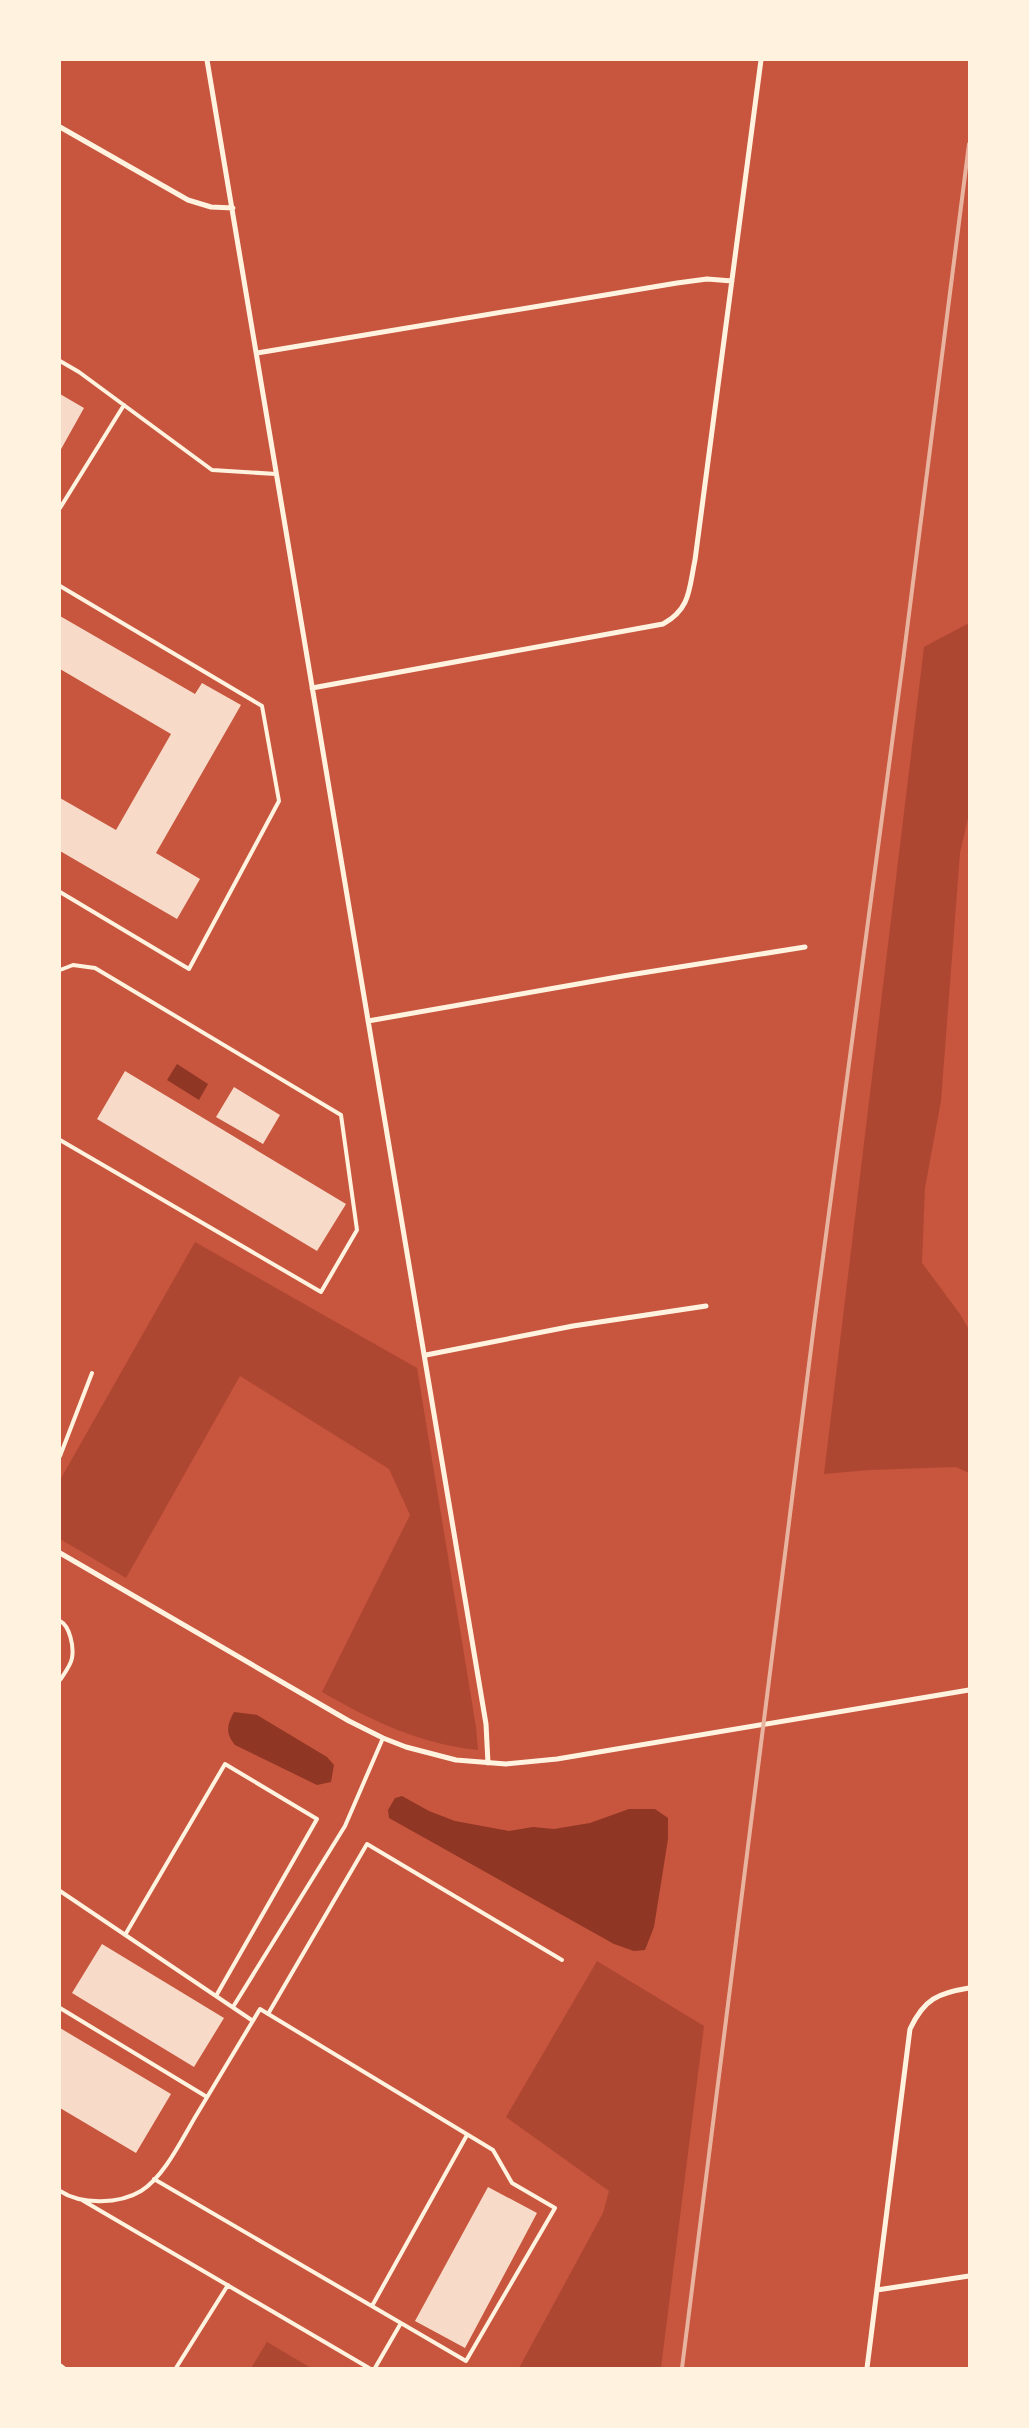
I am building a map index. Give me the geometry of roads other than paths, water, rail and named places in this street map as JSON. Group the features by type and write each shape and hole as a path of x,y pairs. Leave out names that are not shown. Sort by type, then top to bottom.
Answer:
{"street":[{"path":"207,60 426,1355 486,1724 488,1763"},
{"path":"312,688 663,624 679,615 686,604 695,560 761,60"},
{"path":"60,127 188,200 211,207 233,208"},
{"path":"257,353 707,279 732,281"},
{"path":"368,1020 805,947"},
{"path":"426,1355 573,1326 706,1306"},
{"path":"60,1553 332,1711 383,1738 431,1754 488,1763 515,1764 557,1760 969,1690"},
{"path":"868,2368 910,2029 918,2013 929,2001 943,1993 969,1988"},
{"path":"877,2290 969,2276"}],"lane":[{"path":"60,361 79,372 212,470 276,474"},
{"path":"60,508 124,405"},
{"path":"60,586 262,706 279,801 189,969 60,892"},
{"path":"60,970 72,965 95,968 341,1115 357,1230 321,1292 60,1140"},
{"path":"60,1456 92,1373"},
{"path":"60,1620 65,1623 72,1643 72,1660 60,1680"},
{"path":"233,2007 345,1826 383,1738"},
{"path":"125,1934 225,1764 317,1819 216,1996"},
{"path":"268,2014 367,1844 562,1960"},
{"path":"60,1891 252,2020"},
{"path":"60,2008 207,2097"},
{"path":"82,2199 101,2200 124,2197 141,2190 154,2179 207,2097 260,2008 493,2150 512,2183 555,2208 466,2361 154,2179"},
{"path":"372,2306 467,2135"},
{"path":"60,2191 82,2199 369,2368"},
{"path":"176,2368 228,2285"},
{"path":"375,2368 401,2323"},
{"path":"60,2366 64,2368"}],"railway":[{"path":"682,2368 815,1317 903,661 969,144"}]}
